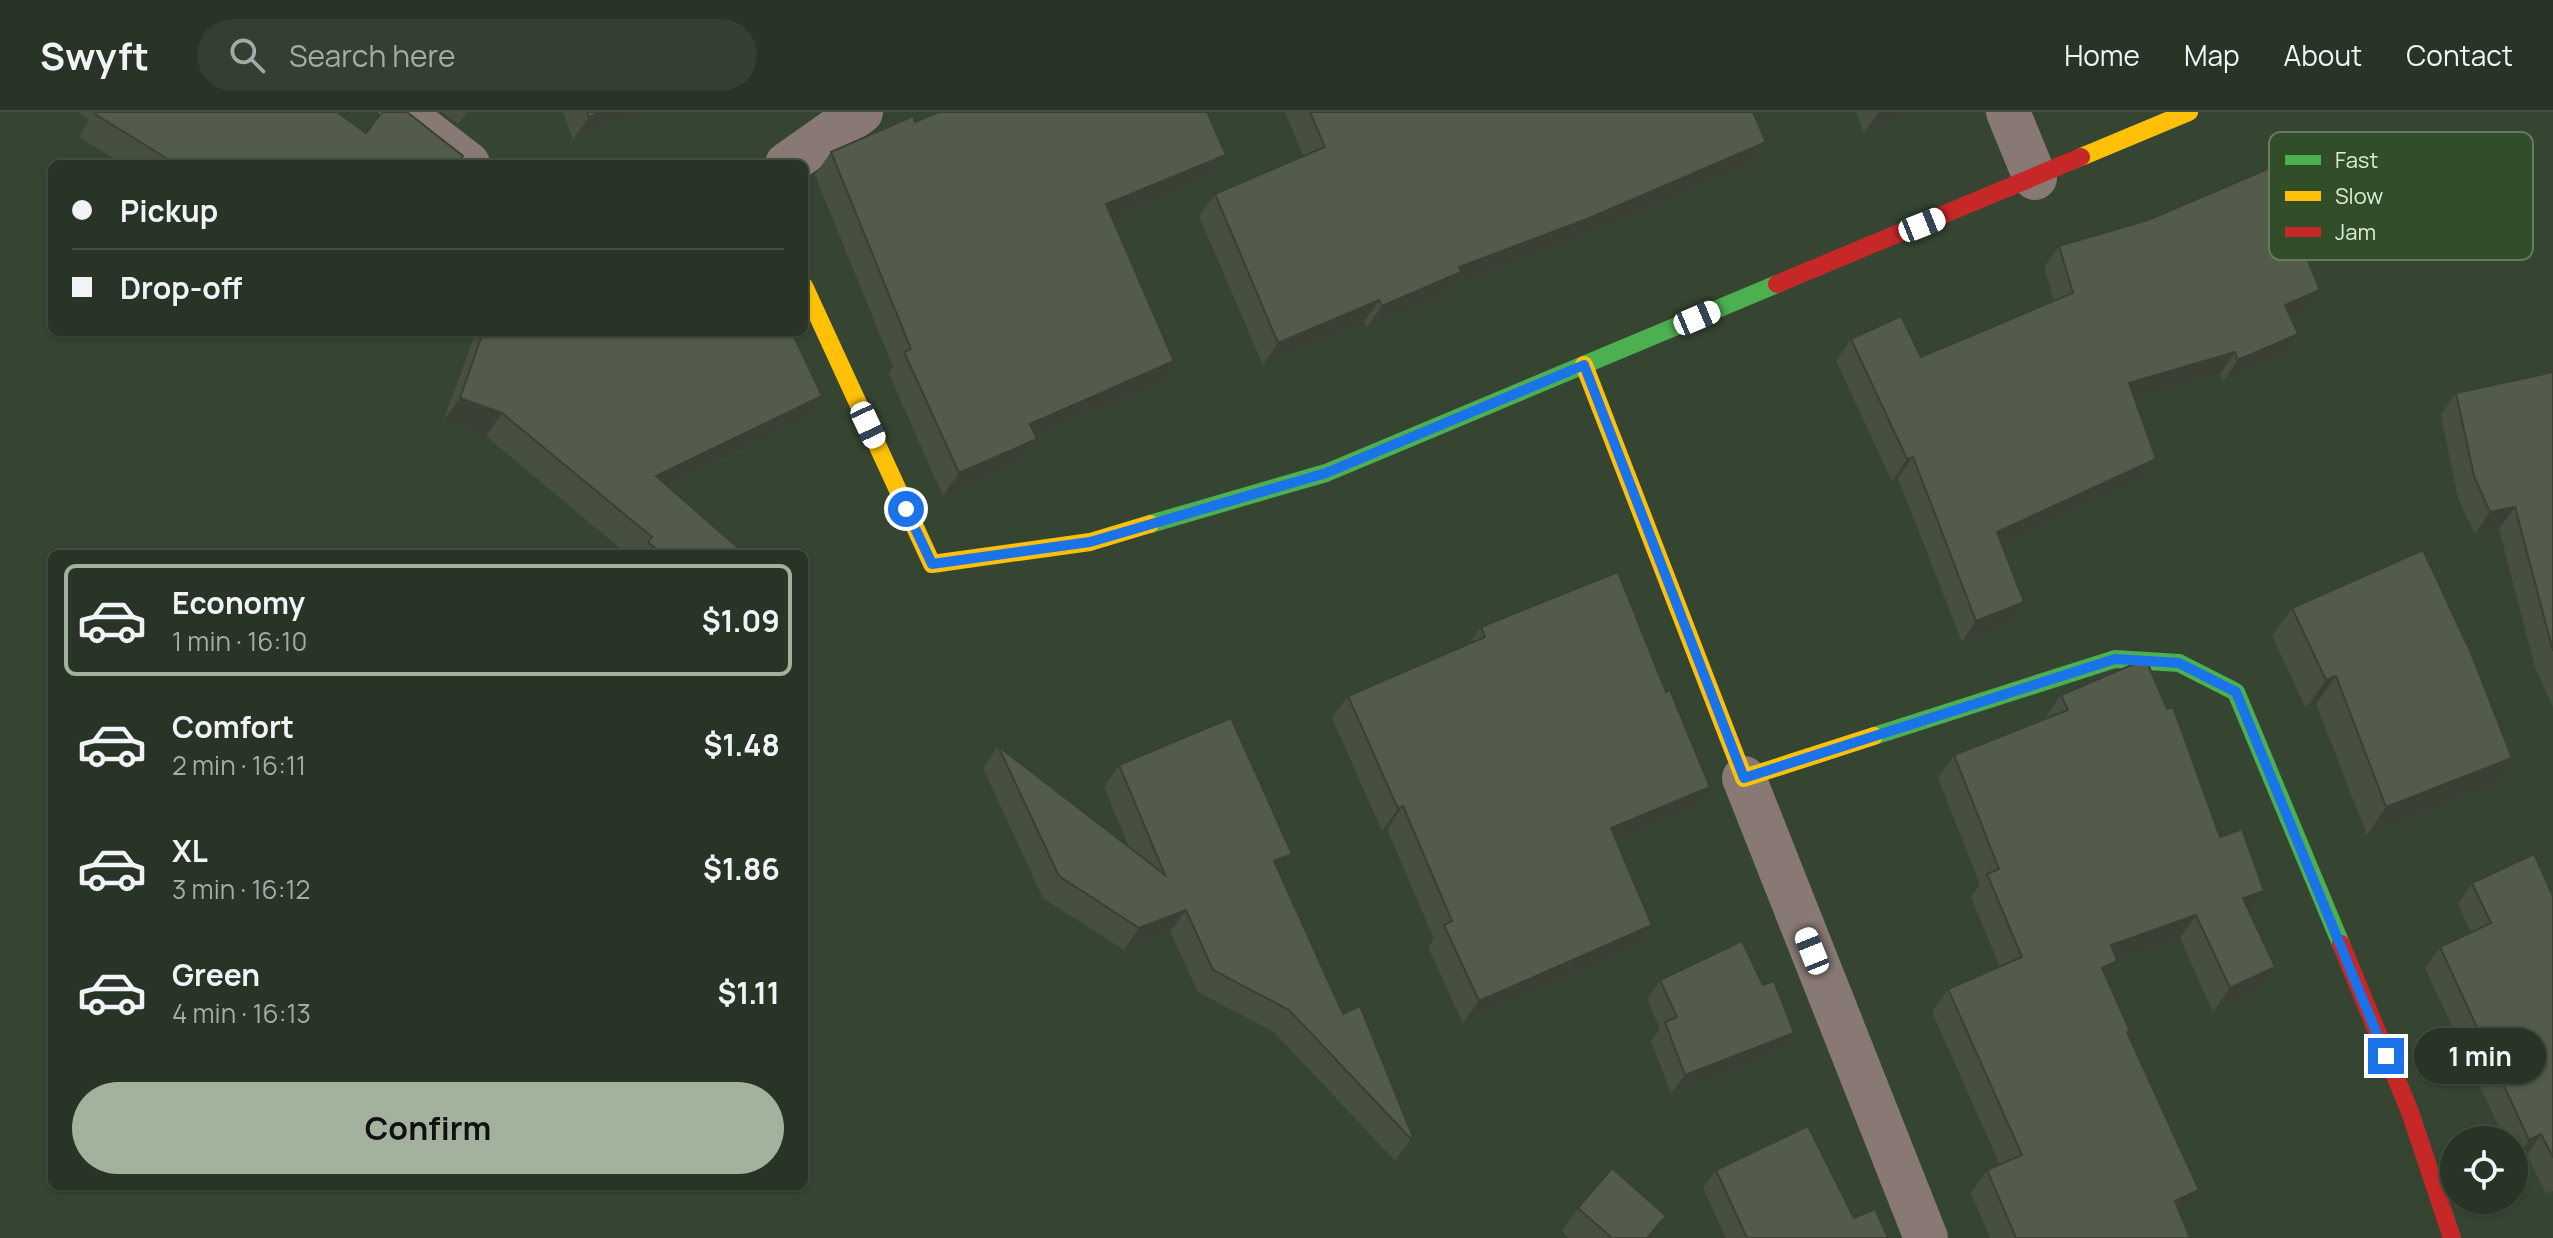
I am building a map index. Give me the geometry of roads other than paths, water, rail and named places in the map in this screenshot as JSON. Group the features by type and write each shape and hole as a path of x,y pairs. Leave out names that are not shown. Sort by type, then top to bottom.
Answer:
{"street":[{"path":"401,112 463,160"},
{"path":"793,160 861,112"},
{"path":"2008,112 2035,178"},
{"path":"808,295 932,564 1090,542 1326,473 2189,112"},
{"path":"1584,365 1926,1238"},
{"path":"1744,778 2115,659 2179,663 2236,692 2410,1112 2452,1238"}]}
